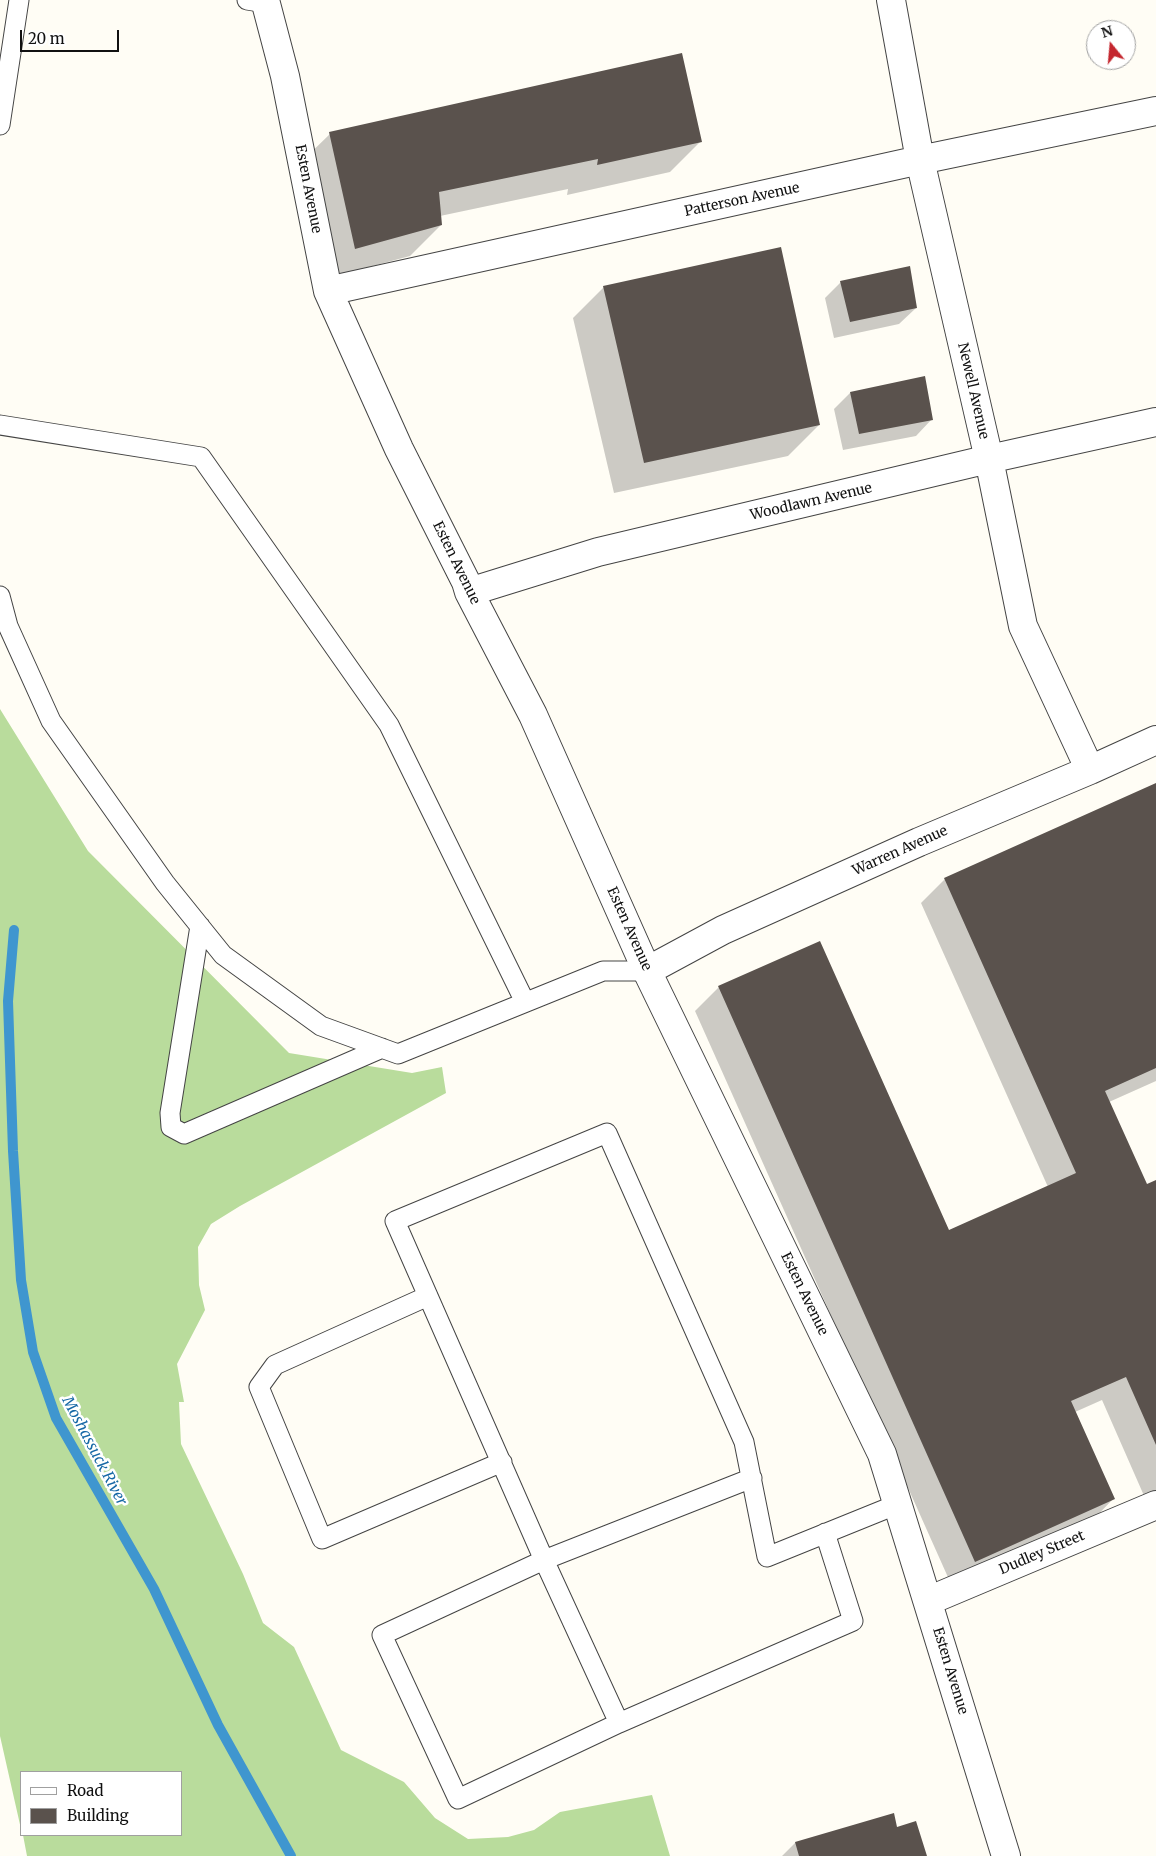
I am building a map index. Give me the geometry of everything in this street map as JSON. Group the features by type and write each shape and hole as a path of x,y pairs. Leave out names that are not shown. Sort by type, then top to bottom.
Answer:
{"street":[{"name":"Newell Avenue","path":"891,0 920,160 989,459 1023,626 1090,770"},
{"name":"Esten Avenue","path":"264,1 285,76 328,291 399,449 466,582 469,592 533,715 647,971 882,1454 1006,1856"},
{"name":"Patterson Avenue","path":"328,291 920,160 1156,111"},
{"name":"Woodlawn Avenue","path":"469,592 598,552 989,459 1156,422"},
{"name":"Warren Avenue","path":"647,971 723,930 919,842 1156,740"},
{"name":"Dudley Street","path":"928,1601 1156,1505"}],"lane":[{"path":"0,125 19,0"},
{"path":"0,425 201,457 389,725 525,1002"},
{"path":"0,596 8,626 51,721 165,883 224,954 321,1026 398,1054 603,970 647,971"},
{"path":"200,926 170,1113 171,1128 184,1134 382,1048"},
{"path":"619,1723 544,1560 395,1222 607,1133 744,1442 767,1557 898,1504"},
{"path":"428,1296 275,1365 259,1386 322,1539 502,1462"},
{"path":"752,1478 544,1560 382,1635 458,1800 619,1723 854,1621 825,1534"}],"green space":[{"path":"0,709 88,851 289,1053 412,1073 442,1067 446,1093 240,1206 211,1224 198,1247 199,1285 205,1310 177,1364 184,1402 179,1402 181,1444 243,1574 263,1623 294,1647 341,1750 404,1782 435,1818 468,1839 508,1837 534,1830 560,1812 652,1795 670,1856 27,1856 23,1836 182,1836 182,1771 20,1771 20,1825 0,1736"}],"building":[{"path":"682,53 702,142 597,165 598,159 439,192 442,225 355,249 329,132"},
{"path":"781,247 820,425 644,463 603,286"},
{"path":"910,266 917,308 850,322 840,281"},
{"path":"925,376 933,420 859,434 850,392"},
{"path":"1156,783 1156,1068 1105,1091 1147,1184 1156,1180 1156,1445 1126,1377 1071,1401 1115,1499 975,1562 718,986 820,941 949,1230 1076,1173 944,878"},
{"path":"894,1813 897,1827 916,1821 927,1856 799,1856 795,1842"}],"waterway":[{"name":"Moshassuck River","path":"14,930 8,1001 13,1151 21,1280 33,1352 56,1418 154,1589 218,1725 291,1856"}]}
